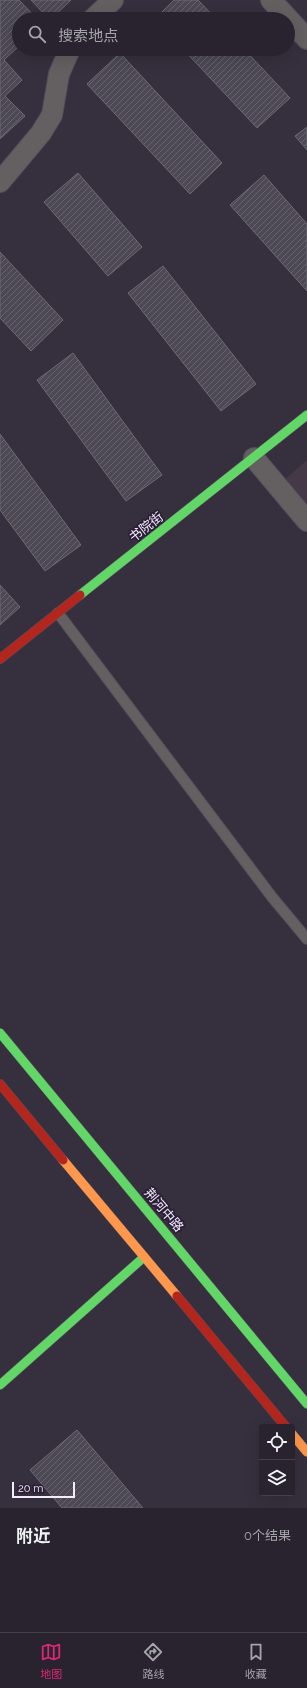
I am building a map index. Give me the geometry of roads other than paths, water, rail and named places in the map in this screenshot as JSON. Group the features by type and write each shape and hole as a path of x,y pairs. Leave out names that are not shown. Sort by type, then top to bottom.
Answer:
{"main road":[{"name":"书院街","path":"0,659 307,415"},
{"name":"荆河中路","path":"0,1033 307,1404"},
{"path":"0,1084 283,1424"},
{"path":"0,1385 144,1257"},
{"path":"295,1438 307,1452"}],"street":[{"path":"100,12 113,0"},
{"path":"271,0 282,12"},
{"path":"295,26 307,39"},
{"path":"0,182 41,134 52,115 60,74 67,56"},
{"path":"254,458 307,521"}],"lane":[{"path":"58,613 272,897 307,939"}]}
